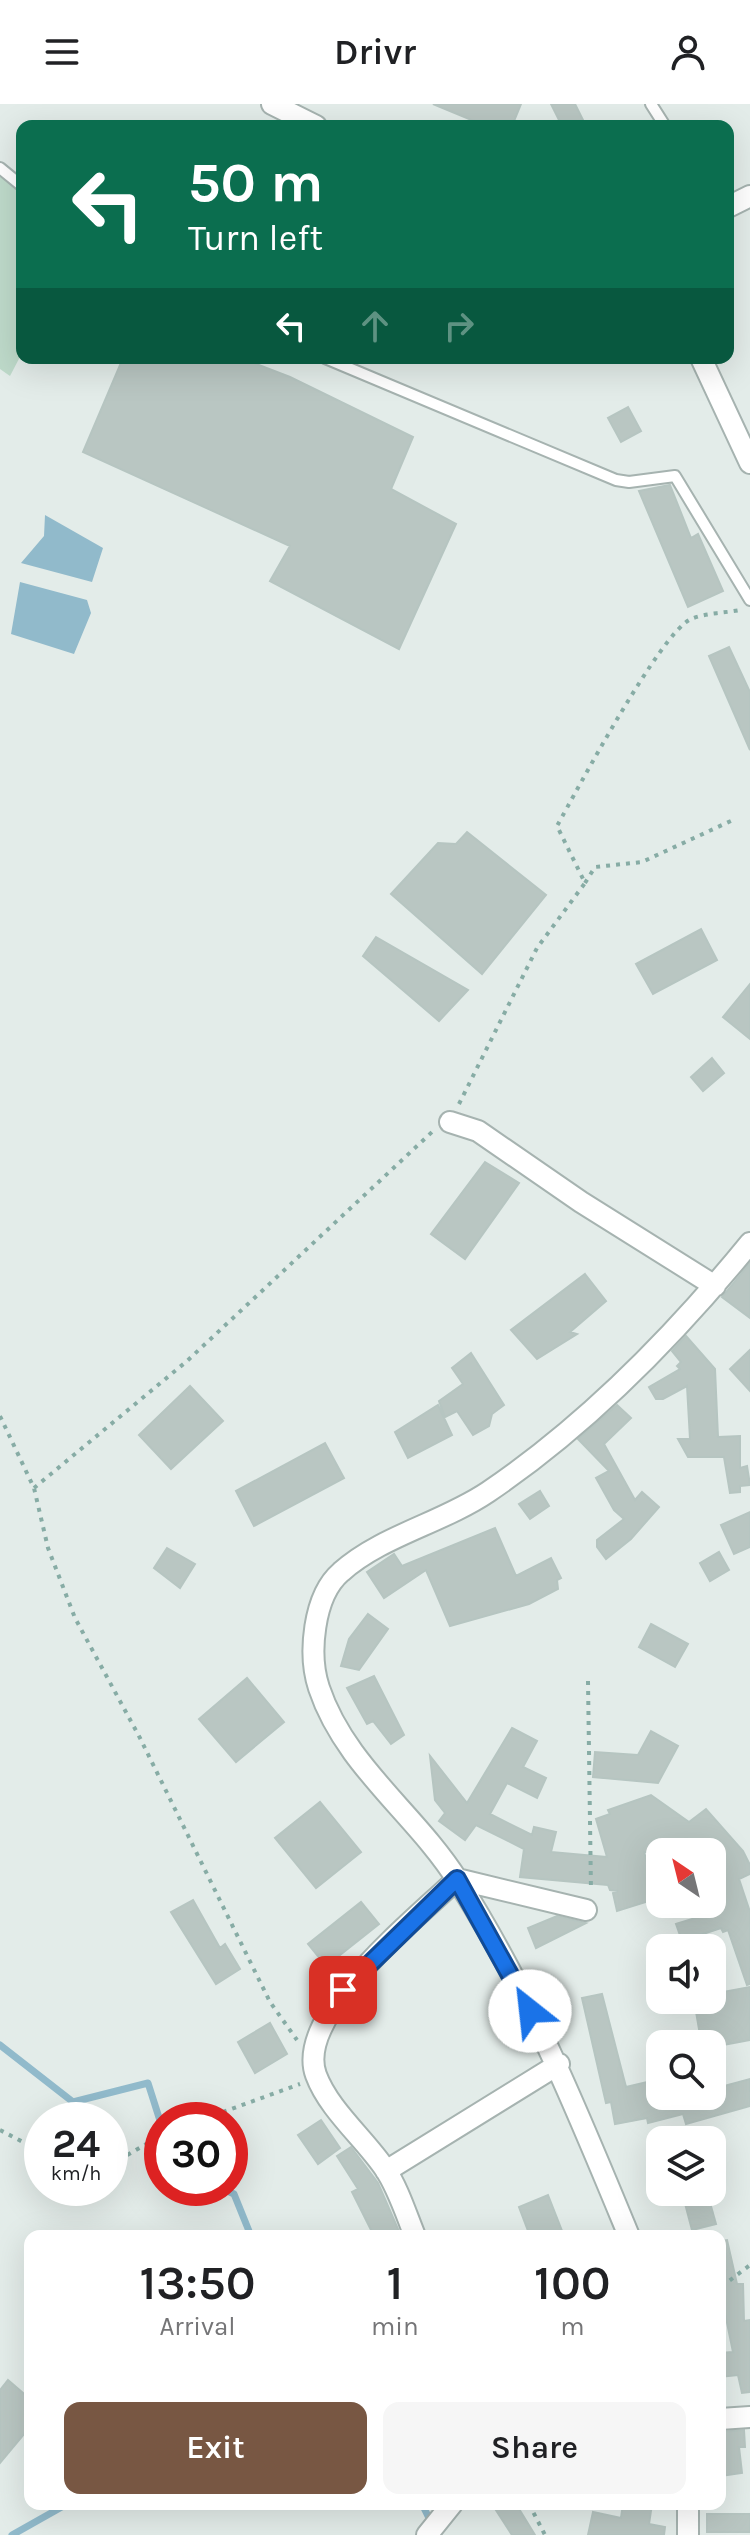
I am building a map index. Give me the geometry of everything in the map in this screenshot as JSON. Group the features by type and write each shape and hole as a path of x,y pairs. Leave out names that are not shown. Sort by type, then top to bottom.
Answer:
{"street":[{"path":"272,104 304,120"},
{"path":"704,364 750,463"},
{"path":"450,1122 478,1131 581,1202 715,1286"},
{"path":"627,2230 559,2064 457,1879 367,1773 318,1687 313,1642 322,1602 337,1575 358,1558 450,1515 516,1473 644,1361 715,1286 750,1243"},
{"path":"457,1879 586,1910"},
{"path":"412,2230 386,2171 326,2094 317,2076 311,2051 326,2016 343,1990 457,1879"},
{"path":"386,2171 559,2064"},
{"path":"726,2419 750,2417"},
{"path":"427,2535 447,2510"},
{"path":"688,2510 688,2535"}],"lane":[{"path":"0,168 16,181"},
{"path":"339,364 616,480 629,482 675,476 750,600"}],"path":[{"path":"585,883 557,826 605,740 664,649 689,620 750,608"},
{"path":"34,1488 187,1361 341,1219 426,1135 450,1122 537,948 595,867 642,862 733,820"},
{"path":"0,1416 34,1488 48,1548 75,1618 140,1738 270,2002 282,2023 311,2051"},
{"path":"586,1910 592,1903 588,1681"},
{"path":"247,2102 290,2089 317,2076"},
{"path":"0,2130 24,2143"},
{"path":"726,2281 750,2265"},
{"path":"532,2510 545,2535"}],"green space":[{"path":"0,174 16,185 16,364 10,376 0,369"}],"water":[{"path":"45,515 103,548 92,582 21,563 44,536"},
{"path":"20,582 87,600 91,613 74,654 11,634"}],"building":[{"path":"433,104 521,104 514,120 472,120"},
{"path":"551,104 575,104 583,120 559,120"},
{"path":"120,364 256,364 413,437 391,489 456,524 399,649 270,581 290,546 83,452"},
{"path":"628,407 641,431 621,442 608,418"},
{"path":"670,485 691,538 698,534 723,591 688,607 639,491"},
{"path":"729,647 750,692 750,750 709,656"},
{"path":"467,832 546,895 482,974 391,894 438,843 456,844"},
{"path":"701,929 717,960 653,994 636,964"},
{"path":"376,937 468,990 439,1021 363,956"},
{"path":"750,984 750,1039 723,1017"},
{"path":"712,1058 724,1073 703,1091 691,1077"},
{"path":"485,1162 519,1183 465,1259 431,1234"},
{"path":"750,1263 750,1318 722,1297"},
{"path":"585,1274 606,1301 570,1332 577,1334 537,1359 511,1330"},
{"path":"686,1336 715,1369 718,1437 740,1436 740,1468 747,1466 750,1485 740,1486 740,1492 730,1493 724,1457 688,1457 678,1439 690,1439 687,1386 663,1399 656,1399 649,1387 680,1369 677,1366 681,1362 672,1351"},
{"path":"750,1350 750,1391 730,1369"},
{"path":"471,1353 504,1405 492,1414 489,1426 473,1435 457,1411 445,1417 439,1401 463,1384 452,1368"},
{"path":"190,1386 223,1421 171,1469 139,1435"},
{"path":"438,1405 452,1435 408,1458 395,1432"},
{"path":"617,1405 631,1418 604,1444 635,1500 642,1492 659,1507 631,1539 606,1559 597,1547 597,1540 624,1519 614,1510 596,1478 609,1471 578,1439"},
{"path":"325,1443 344,1478 254,1526 236,1491"},
{"path":"540,1491 549,1506 530,1519 519,1504"},
{"path":"750,1512 750,1547 734,1554 721,1525"},
{"path":"495,1528 516,1576 551,1558 561,1578 557,1580 558,1589 529,1604 450,1626 426,1570 384,1598 367,1572 394,1554 402,1566"},
{"path":"167,1548 195,1564 180,1588 154,1568"},
{"path":"719,1552 729,1570 710,1581 700,1563"},
{"path":"368,1614 388,1629 359,1670 341,1666 349,1639"},
{"path":"651,1624 688,1644 675,1667 639,1647"},
{"path":"374,1676 404,1735 391,1744 373,1721 367,1724 347,1688"},
{"path":"247,1678 284,1722 236,1762 199,1719"},
{"path":"512,1728 537,1741 523,1767 546,1778 537,1798 507,1783 490,1814 532,1835 534,1827 556,1832 551,1852 607,1857 596,1819 610,1814 608,1810 651,1795 689,1822 706,1809 743,1851 750,1865 750,1874 739,1879 750,1912 750,1984 747,1985 728,1930 723,1932 721,1928 703,1934 680,1934 676,1924 696,1918 726,1918 726,1838 646,1838 646,1902 617,1911 613,1893 618,1891 610,1890 608,1885 520,1877 524,1849 476,1825 465,1840 439,1821 445,1813 435,1800 430,1756 467,1803"},
{"path":"651,1731 678,1746 658,1783 593,1777 595,1752 638,1755"},
{"path":"320,1802 361,1852 316,1888 275,1838"},
{"path":"193,1900 220,1948 225,1944 240,1969 216,1984 171,1912"},
{"path":"361,1902 379,1924 326,1966 308,1944"},
{"path":"557,1916 586,1923 536,1948 528,1928"},
{"path":"750,1987 750,2040 726,2044 726,2030 699,2030 696,2014 726,2014 726,1991"},
{"path":"602,1994 626,2087 646,2082 646,2110 726,2110 726,2086 750,2079 750,2106 686,2124 683,2114 648,2123 647,2118 615,2124 611,2102 606,2103 582,1998"},
{"path":"270,2023 287,2054 255,2073 238,2042"},
{"path":"321,2120 340,2148 318,2164 298,2135"},
{"path":"351,2147 378,2183 398,2230 371,2230 352,2192 358,2189 337,2156"},
{"path":"548,2195 562,2230 528,2230 519,2207"},
{"path":"686,2206 711,2206 716,2224 692,2230"},
{"path":"726,2240 737,2284 743,2284 744,2321 750,2320 750,2392 742,2393 738,2375 726,2376 726,2353 733,2352 726,2318"},
{"path":"8,2380 24,2394 24,2434 0,2463 0,2390"},
{"path":"744,2430 745,2447 739,2447 742,2473 726,2475 726,2432"},
{"path":"496,2510 520,2510 535,2535 512,2535"},
{"path":"622,2510 651,2510 649,2524 665,2527 664,2535 588,2535 593,2512 621,2518"},
{"path":"707,2514 750,2514 750,2532 707,2532"}],"waterway":[{"path":"0,2045 73,2102 148,2083 154,2102"},
{"path":"239,2206 249,2230"},
{"path":"12,2535 56,2510"},
{"path":"425,2510 432,2524"}],"route":[{"path":"343,1990 457,1879 530,2011"}]}
